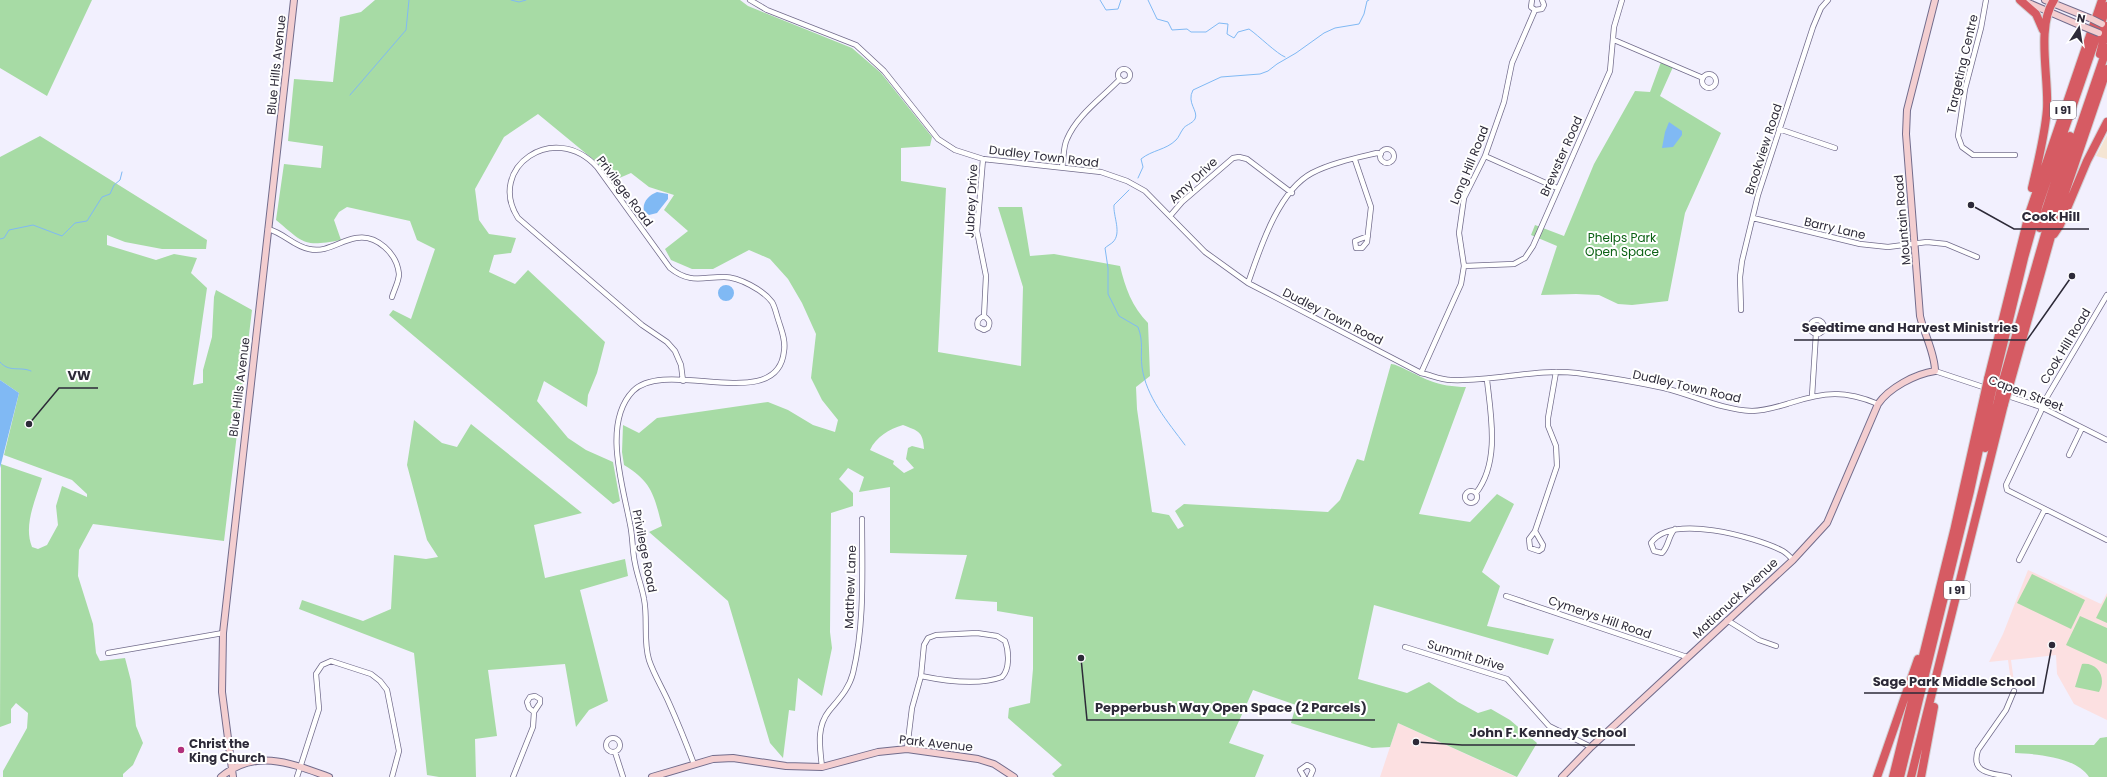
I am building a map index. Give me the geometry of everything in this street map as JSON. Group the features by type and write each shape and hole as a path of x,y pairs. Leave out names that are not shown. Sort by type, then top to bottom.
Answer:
{"highway":[{"path":"2021,0 2036,14 2045,35"},
{"name":"I 91","path":"1911,777 1937,672 1998,383 2027,220 2044,165 2102,0"},
{"path":"2027,220 2027,206 2041,147 2047,111 2045,35 2047,12 2050,1"},
{"path":"1998,383 2011,312 2046,180 2107,6"},
{"path":"2018,326 2031,265 2045,212 2103,46 2105,25"},
{"path":"2011,312 2038,218 2103,35"},
{"path":"1998,383 2018,326 2052,209 2107,48"},
{"name":"I 91","path":"1893,777 1926,642 1998,383 2107,70"},
{"path":"2050,237 2060,225 2083,169 2107,122"},
{"path":"1900,777 1968,498 1994,400"},
{"path":"1904,777 1994,400"},
{"path":"1877,777 1912,674 1926,642"},
{"path":"1921,777 1937,690 1937,672"}],"main road":[{"name":"Blue Hills Avenue","path":"233,777 222,692 223,633 294,0"},
{"name":"Mountain Road","path":"1934,0 1909,102 1906,122 1920,316 1926,339 1934,360 1935,372"},
{"path":"2021,0 2103,35"},
{"path":"2050,1 2105,25"},
{"path":"1878,404 1890,391 1917,376 1935,372"},
{"name":"Matianuck Avenue","path":"1562,777 1591,747 1793,560 1827,524 1878,404"},
{"name":"Park Avenue","path":"652,777 713,759 726,758 758,761 786,766 822,767 878,752 907,749 978,759 994,764 1014,777"},
{"path":"221,777 232,768 243,763 263,760 299,766 329,777"}],"street":[{"name":"Dudley Town Road","path":"750,0 767,10 856,45 884,71 938,139 955,150 983,159 1100,172 1127,181 1145,192 1205,252 1248,283 1421,373 1449,380 1487,380 1556,372 1577,373 1664,388 1742,410 1768,409 1812,396 1841,394 1861,397 1878,404"},
{"path":"1532,0 1531,6 1535,10"},
{"name":"Long Hill Road","path":"1421,373 1454,304 1461,284 1464,266 1459,233 1464,198 1486,156 1504,102 1512,63 1535,10 1540,10 1543,7 1542,0"},
{"name":"Brewster Road","path":"1464,266 1514,264 1525,258 1533,246 1557,188 1610,72 1614,27 1622,0"},
{"name":"Brookview Road","path":"1741,310 1740,277 1752,218 1779,129 1813,27 1821,8 1828,0"},
{"name":"Targeting Centre","path":"1986,0 1981,28 1965,89 1958,136 1962,147 1973,155 2015,155"},
{"path":"1614,40 1703,78"},
{"path":"1062,167 1066,140 1082,116 1120,79"},
{"path":"1779,129 1835,148"},
{"name":"Privilege Road","path":"683,381 681,365 675,351 667,342 642,325 518,218 511,200 512,184 516,170 528,156 544,149 552,148 568,149 578,152 597,167 665,262 675,272 696,280 731,278 762,293 773,304 784,336 785,349 782,361 773,374 764,380 753,382 650,381 634,390 624,406 617,432 616,447 631,526 635,563 644,599 649,659 678,722 694,764"},
{"path":"1248,283 1270,223 1292,192 1305,178 1314,173 1355,160 1381,154"},
{"path":"1486,156 1557,188"},
{"name":"Amy Drive","path":"1170,216 1182,202 1227,162 1239,157 1247,160 1292,192"},
{"name":"Jubrey Drive","path":"983,159 977,231 986,276 984,316"},
{"path":"1355,160 1371,207 1368,236"},
{"name":"Barry Lane","path":"1752,218 1877,247 1915,245 1927,242 1946,244 1977,256"},
{"path":"268,229 279,232 295,244 309,250 327,249 356,238 377,242 388,248 397,264 399,275 392,297"},
{"name":"Cook Hill Road","path":"2045,509 2007,490 2006,484 2041,412 2041,407 2107,296"},
{"path":"1812,396 1816,333"},
{"path":"1535,531 1557,466 1556,446 1548,426 1556,372"},
{"name":"Capen Street","path":"1935,372 2041,407 2107,440"},
{"path":"1476,492 1483,483 1485,477 1492,440 1492,420 1487,380"},
{"path":"2069,455 2082,428"},
{"path":"2019,560 2045,509 2107,540"},
{"name":"Matthew Lane","path":"822,767 819,743 823,722 828,712 849,686 853,673 862,604 862,519"},
{"path":"1675,529 1669,536 1666,549 1662,553 1654,551 1651,543 1653,539 1662,533 1675,529 1726,532 1783,550 1793,560"},
{"name":"Cymerys Hill Road","path":"1506,596 1687,657"},
{"path":"1727,620 1759,640 1776,646"},
{"path":"108,653 223,633"},
{"path":"907,749 912,708 921,676 924,645 931,636 977,633 1002,638 1006,645 1007,670 1005,674 998,678 949,680 921,676"},
{"name":"Summit Drive","path":"1405,647 1507,679 1549,726 1591,747"},
{"path":"297,777 299,766 319,709 316,674 322,665 335,662 372,675 387,690 399,753 392,777"},
{"path":"2008,777 1981,770 1976,763 1976,757 1978,750 2006,710 2014,691"},
{"path":"513,777 533,727 534,712"},
{"path":"614,752 623,777"},
{"path":"1304,777 1300,770 1307,765 1313,770 1310,777"}],"shaded area":[{"path":"2107,135 2107,159 2096,156"},
{"path":"2028,570 2101,604 2107,593 2107,720 2074,704 2057,674 2056,655 2011,660 2014,682 2011,682 2008,660 1989,662 2003,634"},
{"path":"1398,723 1516,777 1380,777"}],"green space":[{"path":"0,0 92,0 47,96 0,68"},
{"path":"375,0 740,0 748,6 852,48 881,73 932,137 930,146 901,148 901,181 946,188 938,352 1021,366 1023,287 998,207 1022,207 1030,256 1054,254 1120,266 1124,282 1133,303 1148,323 1150,376 1136,387 1137,409 1152,512 1169,515 1178,529 1184,526 1175,511 1184,504 1328,512 1340,500 1357,459 1364,461 1391,364 1437,383 1466,387 1419,514 1470,522 1497,494 1514,504 1482,572 1500,586 1487,626 1554,639 1548,655 1374,605 1358,679 1407,693 1429,682 1458,702 1478,713 1491,709 1510,720 1537,743 1517,777 1398,723 1390,747 1372,748 1291,723 1296,705 1253,690 1229,743 1264,755 1255,777 1055,777 1052,774 1062,765 1008,718 1009,708 1030,703 1033,669 1033,617 997,611 997,602 955,599 967,555 890,553 890,487 859,492 864,477 848,468 839,479 853,493 853,506 831,513 830,632 832,648 822,696 798,678 795,711 789,710 783,758 770,743 728,601 649,532 662,526 657,506 650,490 641,477 624,465 622,452 623,425 639,433 657,418 768,402 788,410 813,425 835,432 838,420 822,400 811,378 816,334 802,303 788,279 770,259 749,250 713,269 692,269 671,260 665,249 688,231 664,210 674,195 649,187 631,173 617,179 538,114 504,137 475,189 479,220 489,234 516,238 511,253 494,255 489,272 515,284 528,270 605,342 597,373 588,395 587,407 544,381 537,401 568,438 586,450 613,462 620,501 613,504 389,315 393,310 411,319 435,249 417,240 410,221 347,207 339,212 334,220 341,240 311,243 299,239 276,220 284,164 321,168 323,146 288,141 294,79 333,82 340,17 361,12","holes":["903,425 919,432 924,449 912,446 908,448 906,459 914,468 904,473 893,464 894,461 870,450 879,437 888,431"]},
{"name":"Phelps Park Open Space","path":"1661,62 1673,67 1660,96 1721,133 1685,213 1668,301 1632,305 1618,304 1599,295 1541,295 1557,246 1531,235 1535,225 1564,236 1594,164 1635,91 1650,92"},
{"path":"40,136 207,240 206,249 162,249 125,242 107,235 107,245 156,260 174,254 197,258 191,273 207,288 193,385 203,383 203,370 212,337 214,297 216,290 252,310 224,541 93,524 79,550 78,576 93,624 96,653 100,661 125,658 131,681 136,726 143,743 133,765 123,774 123,777 3,777 3,771 27,728 28,713 16,703 11,709 11,723 0,727 1,464 42,478 31,512 29,530 32,547 38,549 47,545 58,525 56,506 62,486 87,497 87,494 72,480 4,455 19,393 0,380 0,157"},
{"path":"414,420 442,443 457,447 471,424 582,513 534,525 545,578 625,559 628,576 580,590 608,701 589,710 576,727 565,664 488,670 497,736 475,739 476,777 439,777 427,775 414,653 299,609 302,600 363,621 391,609 394,555 426,559 438,557 427,540 407,465"},
{"path":"2032,574 2085,600 2071,629 2017,603"},
{"path":"2107,596 2107,623 2096,618"},
{"path":"2080,616 2107,628 2107,664 2066,645"},
{"path":"2082,664 2093,666 2100,672 2102,681 2099,692 2075,687"},
{"path":"2107,737 2107,777 2089,777 2083,770 2075,765 2055,758 2034,754 2015,753 2015,745 2094,745 2100,738"}],"water":[{"path":"1669,122 1682,131 1682,135 1673,147 1662,148 1665,132"},
{"path":"657,192 668,194 668,199 657,213 649,215 644,211 645,202 651,195"},
{"path":"726,285 732,287 734,293 732,299 726,301 720,299 718,293 720,287"},
{"path":"0,380 19,393 0,468"}],"waterway":[{"path":"350,95 406,30 409,0"},
{"path":"511,0 519,2 526,0"},
{"path":"1100,0 1106,10 1118,9 1121,0"},
{"path":"1148,0 1157,19 1168,22 1172,30 1187,29 1191,32 1206,32 1219,23 1228,24 1227,34 1234,38 1238,32 1249,29 1285,57"},
{"path":"1138,178 1143,167 1141,159 1172,143 1177,139 1184,128 1195,119 1196,116 1191,99 1193,90 1221,77 1260,74 1268,71 1324,33 1335,28 1359,24 1364,14 1367,1 1369,0"},
{"path":"0,239 4,238 9,230 33,225 62,236 75,223 87,221 102,197 110,194 114,185 120,180 122,172"},
{"path":"1129,190 1114,205 1117,234 1113,242 1105,248 1108,268 1108,294 1119,316 1138,327 1140,333 1142,367 1148,389 1159,409 1185,445"},
{"path":"0,362 7,367 31,371"}],"place":[{"name":"Cook Hill","path":"1971,205"},
{"name":"Seedtime and Harvest Ministries","path":"2072,276"},
{"name":"VW","path":"29,424"},
{"name":"Sage Park Middle School","path":"2052,645"},
{"name":"Pepperbush Way Open Space (2 Parcels)","path":"1081,658"},
{"name":"John F. Kennedy School","path":"1416,742"},
{"name":"Christ the King Church","path":"181,750"}]}
